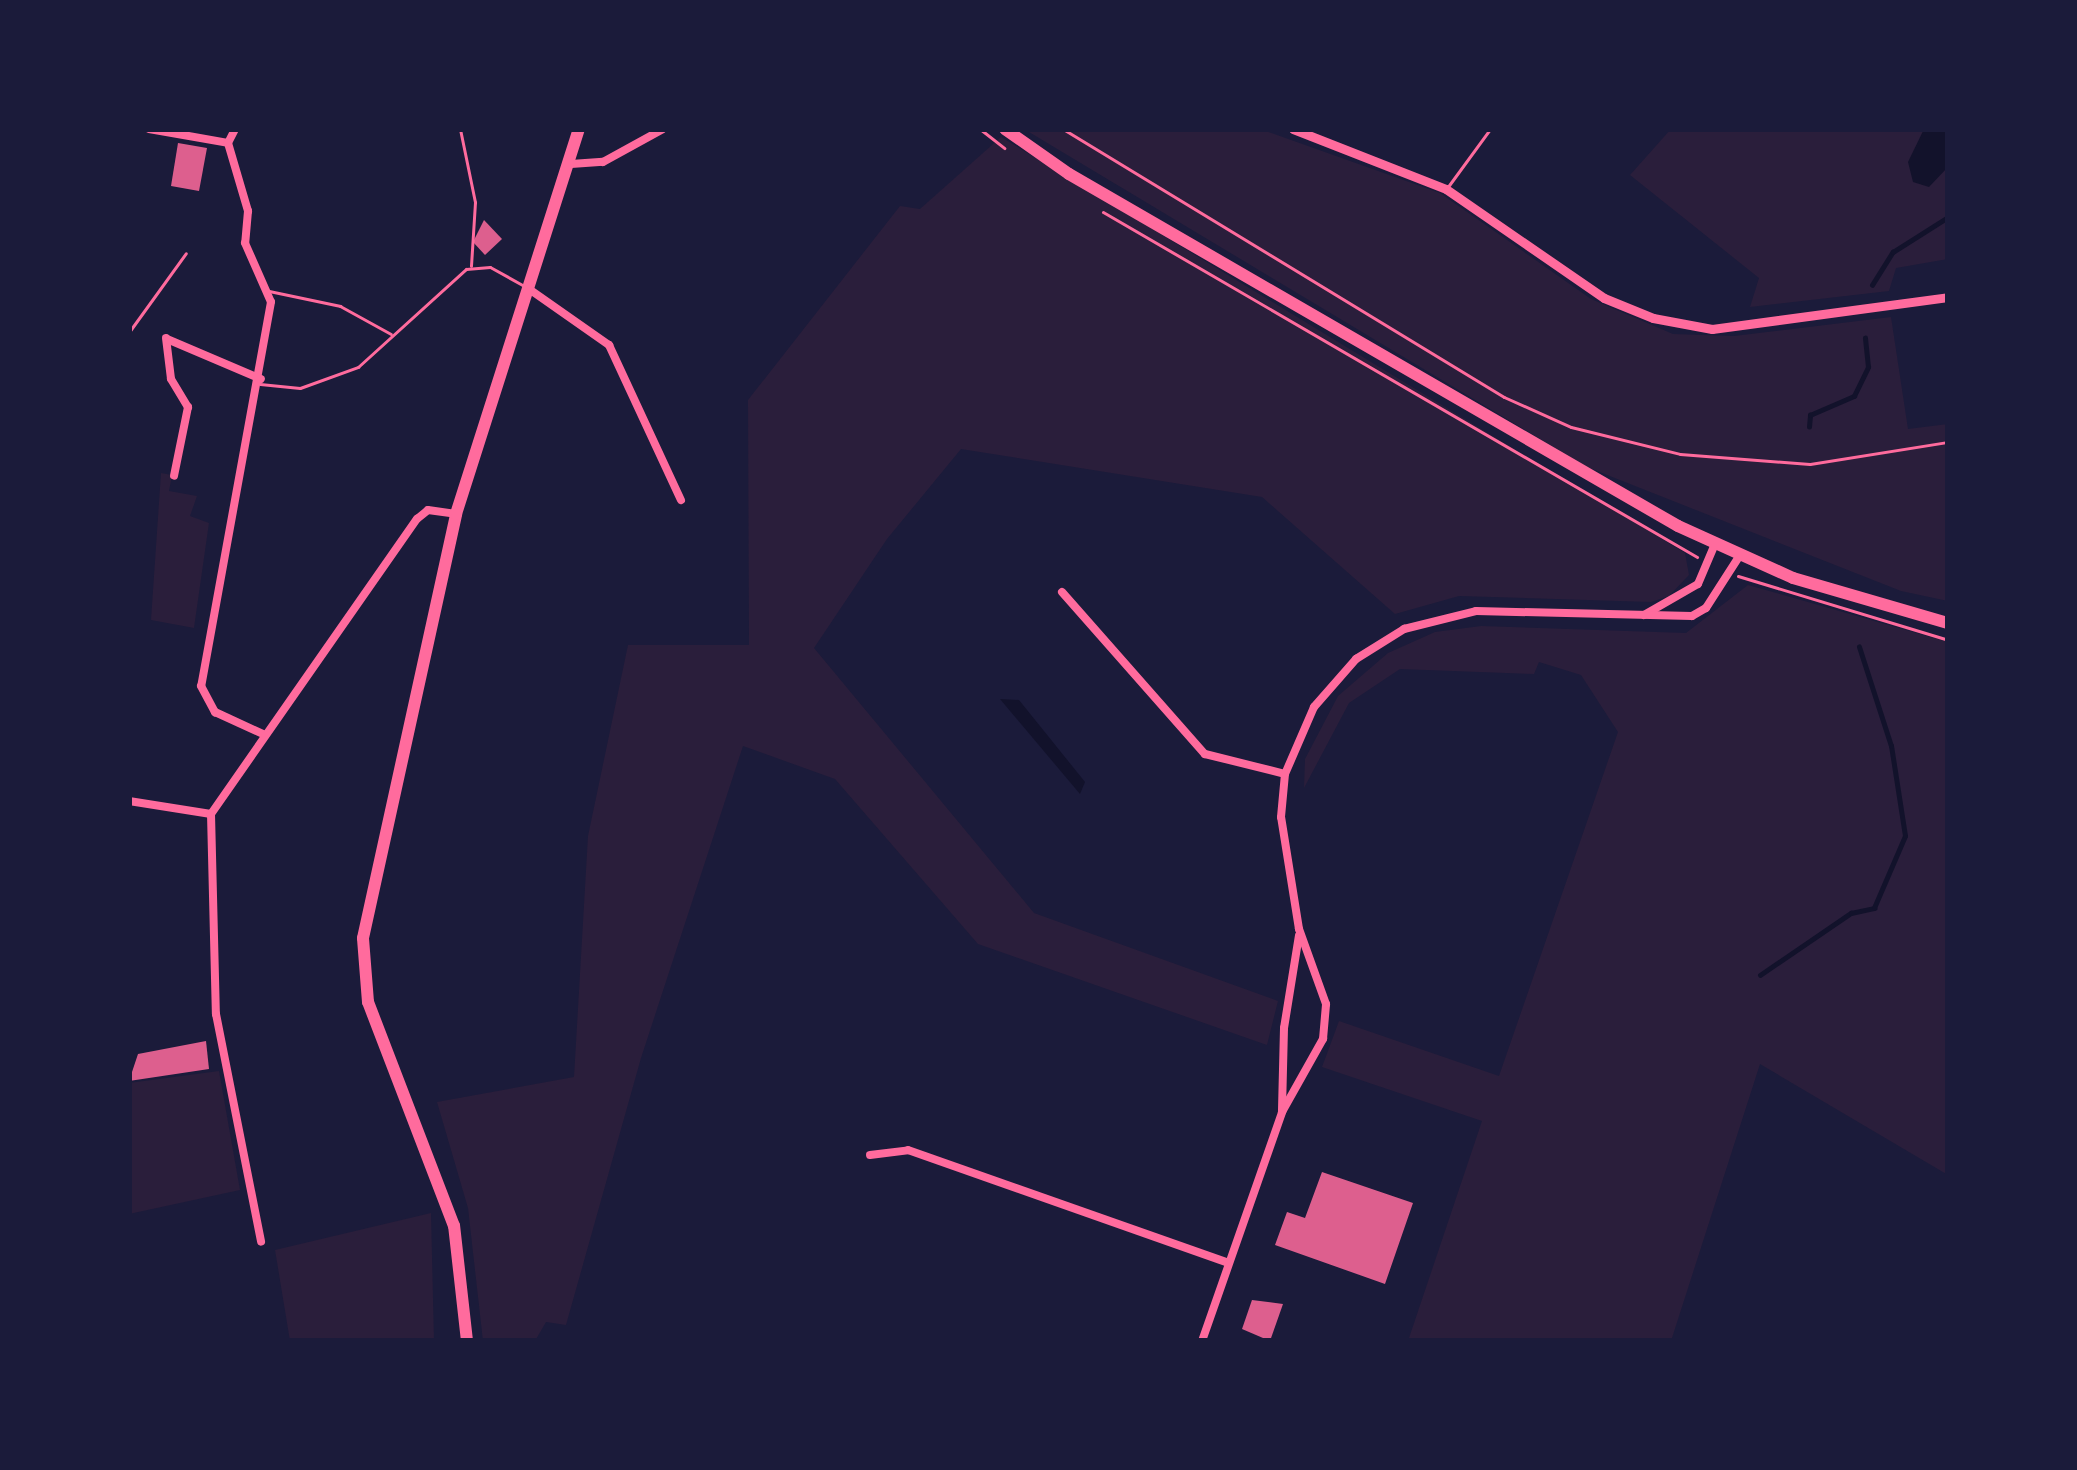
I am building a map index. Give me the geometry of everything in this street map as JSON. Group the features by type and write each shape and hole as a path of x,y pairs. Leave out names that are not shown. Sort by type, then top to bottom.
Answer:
{"main road":[{"path":"467,1341 454,1226 368,1002 362,955 456,514 579,129"},
{"path":"1005,129 1160,227 1715,544 1845,596 1948,623"}],"street":[{"path":"148,129 228,143"},
{"path":"236,129 228,143 248,211 245,243 267,286 261,381 201,686 215,712 266,735"},
{"path":"571,164 603,162 663,129"},
{"path":"1293,129 1446,189 1604,298 1682,326 1743,326 1948,297"},
{"path":"529,290 589,325 617,357 682,500"},
{"path":"174,476 188,407 171,379 166,338 261,381"},
{"path":"261,1242 216,1014 212,814 417,519 428,510 456,514"},
{"path":"1633,618 1684,596 1715,544"},
{"path":"1202,1341 1282,1112 1318,1055 1326,1022 1282,841 1285,774 1301,729 1333,682 1404,629 1476,611 1692,616 1740,555"},
{"path":"1062,592 1205,754 1285,774"},
{"path":"129,801 212,814"},
{"path":"1282,1112 1284,1028 1300,929"},
{"path":"870,1155 908,1150 1228,1263"}],"lane":[{"path":"460,129 475,202 471,268"},
{"path":"1446,189 1490,129"},
{"path":"261,381 300,388 334,378 393,335 433,292 471,268 494,269 529,290"},
{"path":"267,286 340,306 393,335"}],"path":[{"path":"1063,129 1504,397 1571,427 1679,454 1810,464 1948,442"},
{"path":"129,332 186,253"},
{"path":"129,400 129,422"}],"shaded area":[{"path":"1024,129 1260,129 1440,193 1591,299 1673,334 1734,336 1891,317 1908,429 1948,424 1948,601 1901,591 1587,467"},
{"path":"1671,129 1948,129 1948,259 1896,268 1889,291 1750,307 1759,278 1630,175"},
{"path":"1924,129 1948,129 1948,167 1929,187 1913,182 1908,162"},
{"path":"1001,137 1685,553 1689,575 1669,596 1651,602 1459,596 1395,614 1262,497 961,449 887,539 814,648 1034,913 1278,1001 1267,1045 978,944 835,779 743,746 641,1058 566,1325 546,1322 535,1341 483,1341 468,1208 437,1102 574,1077 588,836 628,645 749,645 748,400 900,206 920,209"},
{"path":"161,473 172,475 169,491 197,496 190,516 209,523 194,628 151,620"},
{"path":"1748,585 1948,642 1948,1175 1760,1064 1671,1341 1408,1341 1482,1121 1322,1067 1339,1021 1499,1076 1618,732 1581,675 1539,662 1534,674 1400,669 1349,703 1304,788 1305,759 1338,696 1388,653 1435,632 1481,626 1686,633"},
{"path":"1000,699 1019,700 1085,782 1080,794"},
{"path":"219,1071 240,1190 129,1214 129,1083"},
{"path":"431,1213 434,1341 290,1341 275,1250"}],"building":[{"path":"178,143 207,148 199,191 171,186"},
{"path":"484,220 502,239 485,255 473,242"},
{"path":"206,1041 209,1069 129,1081 138,1054"},
{"path":"1322,1172 1413,1203 1385,1284 1275,1245 1287,1212 1305,1218"},
{"path":"1252,1300 1283,1304 1270,1341 1242,1329"}],"waterway":[{"path":"1872,285 1893,252 1948,217"},
{"path":"1809,427 1810,415 1854,396 1868,367 1865,338"},
{"path":"1760,975 1851,913 1874,908 1905,836 1891,746 1859,647"}]}
